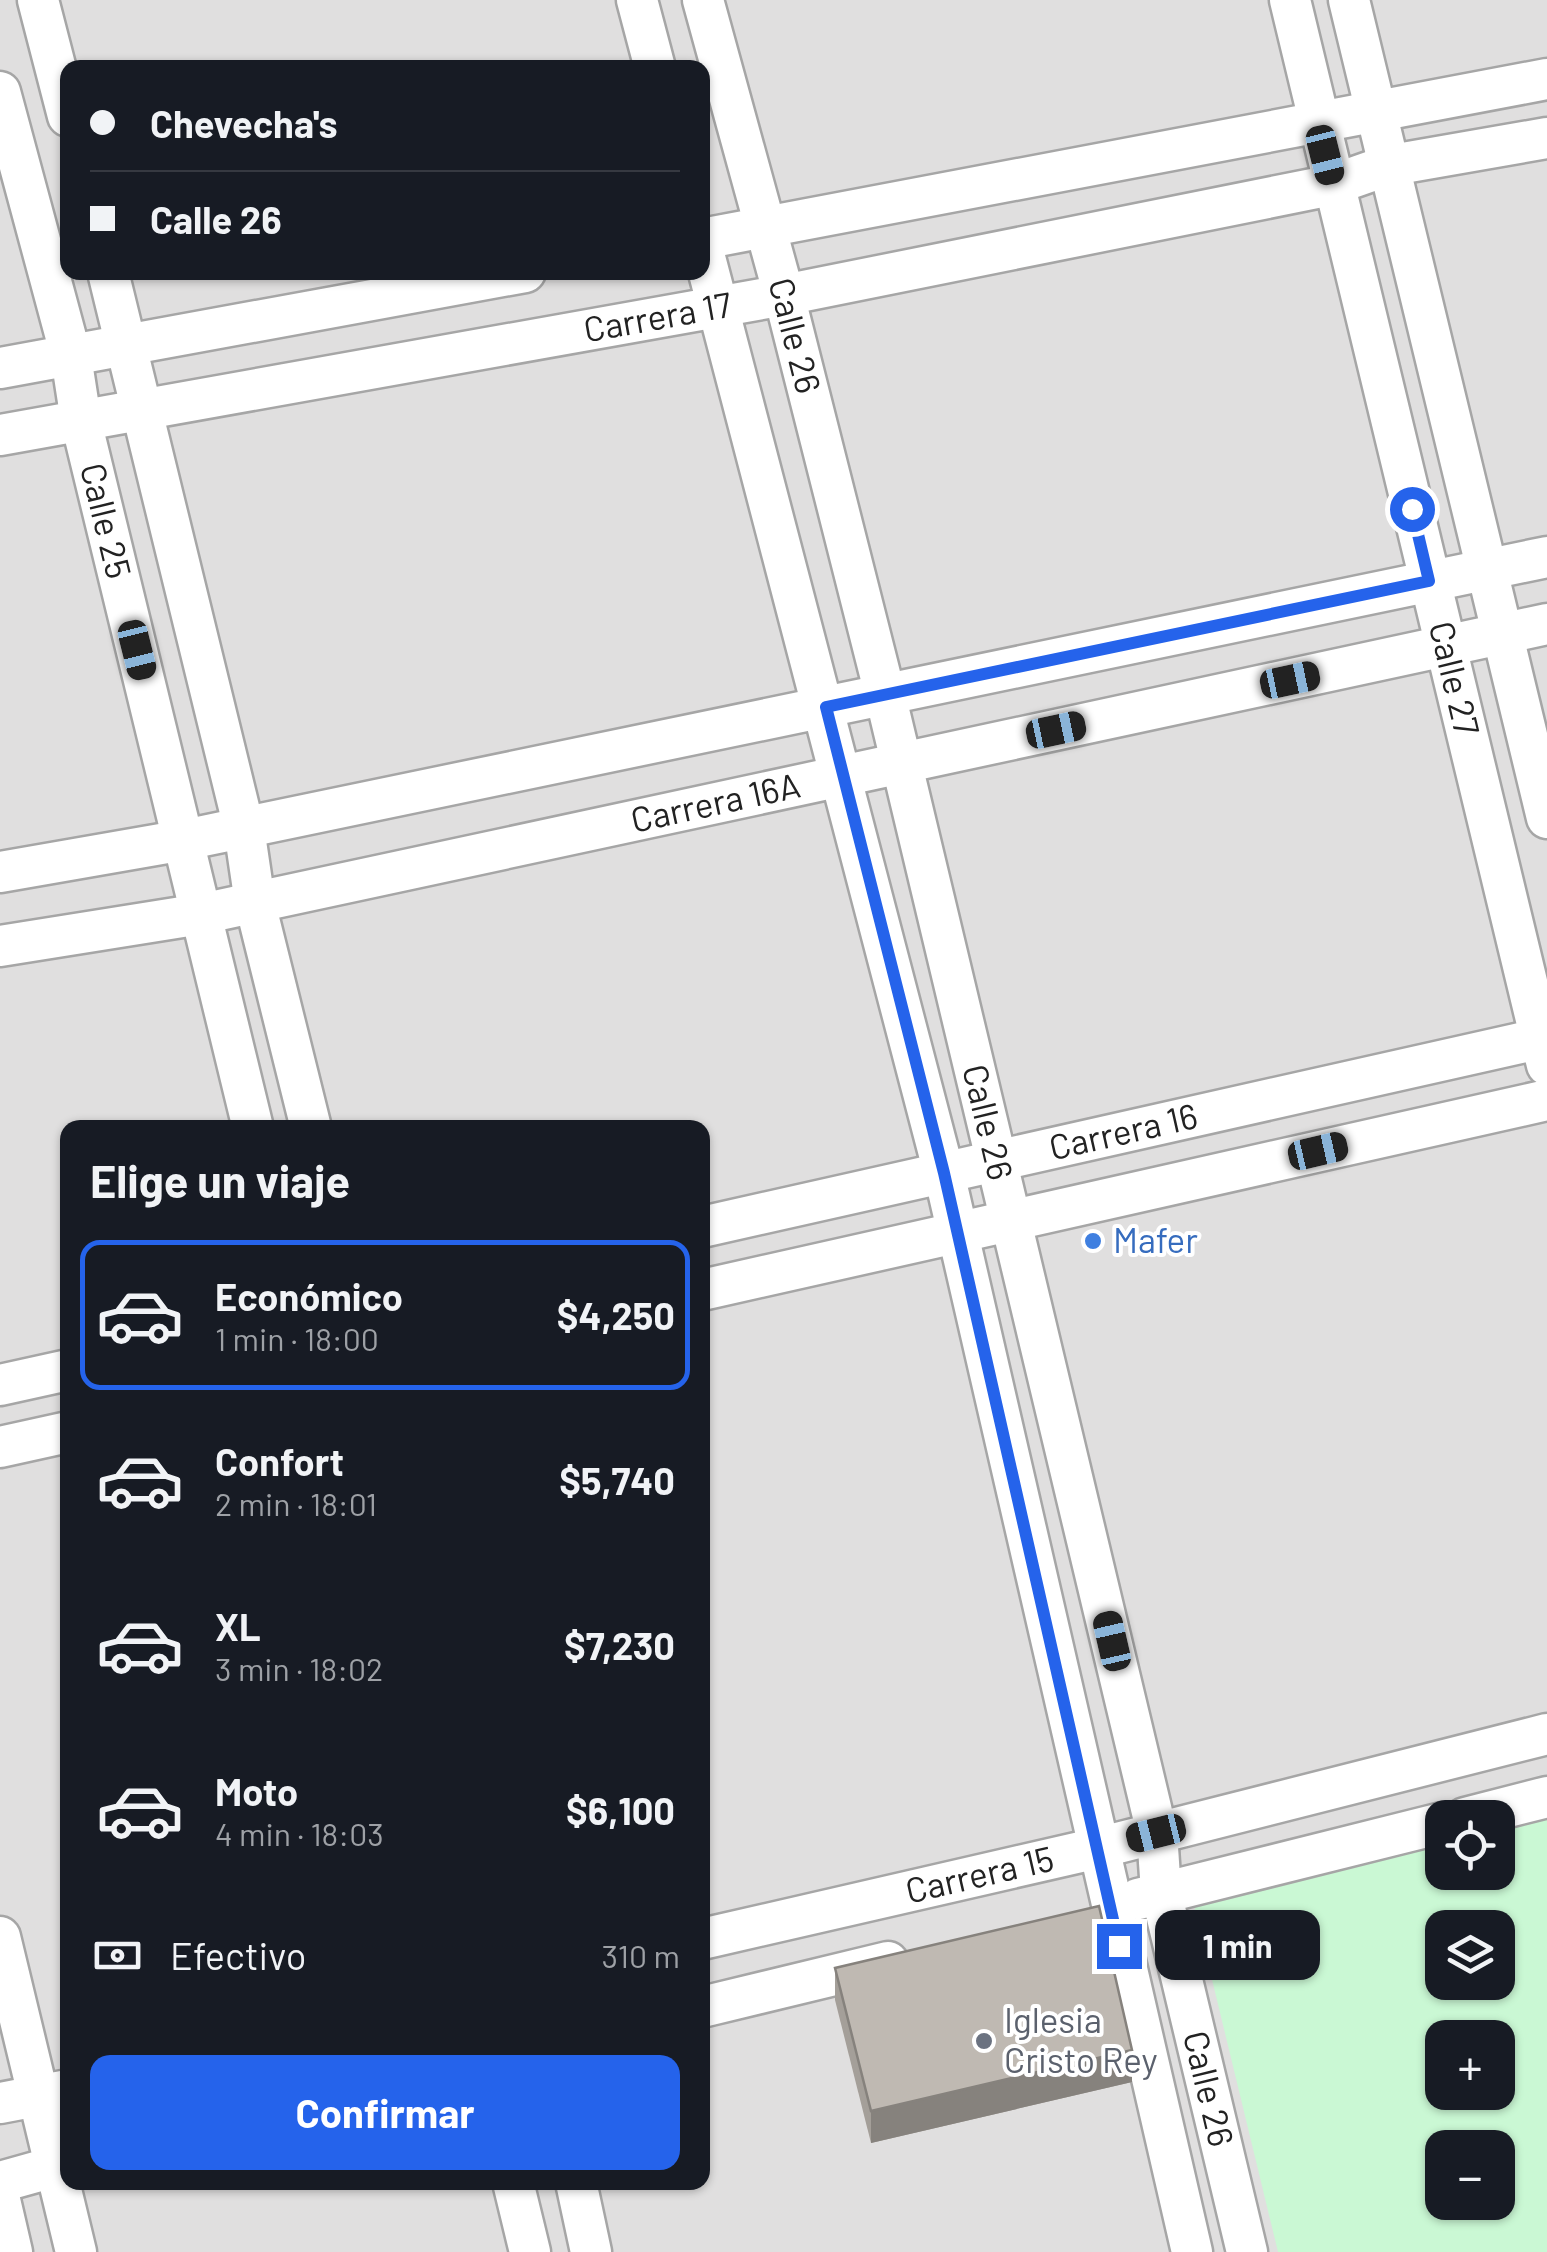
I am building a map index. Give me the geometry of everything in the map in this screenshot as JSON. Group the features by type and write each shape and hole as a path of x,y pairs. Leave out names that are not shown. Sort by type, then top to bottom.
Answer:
{"street":[{"path":"38,0 60,85"},
{"path":"637,0 653,60"},
{"name":"Calle 26","path":"702,0 762,228 784,295 1013,1220 1156,1833 1161,1892 1247,2252"},
{"name":"Calle 27","path":"1290,0 1545,1047"},
{"name":"Calle 27","path":"1349,0 1386,166 1547,818"},
{"name":"Carrera 17","path":"710,240 1547,79"},
{"name":"Calle 25","path":"0,92 72,356 81,421 251,1120"},
{"name":"Carrera 17","path":"0,435 720,303 784,295 1332,185 1386,166 1547,138"},
{"name":"Calle 26","path":"710,269 944,1173 1192,2252"},
{"name":"Calle 25","path":"110,280 244,828 255,902 309,1120"},
{"path":"0,368 483,280"},
{"name":"Carrera 16A","path":"0,872 244,828 1547,557"},
{"name":"Carrera 16A","path":"0,946 201,914 1547,624"},
{"name":"Carrera 16","path":"710,1226 998,1160 1545,1047"},
{"name":"Carrera 16","path":"710,1288 1547,1100"},
{"path":"0,1386 60,1372"},
{"path":"0,1447 60,1434"},
{"name":"Carrera 15","path":"710,1937 1098,1848 1547,1734"},
{"path":"1515,1805 1547,1797"},
{"name":"Carrera 15","path":"1071,1917 1425,1827"},
{"path":"0,1936 35,2097 60,2161"},
{"name":"Carrera 15","path":"710,2005 916,1955"},
{"path":"0,2182 60,2164"},
{"path":"65,2190 76,2252"},
{"path":"514,2190 530,2252"},
{"path":"578,2190 592,2252"},
{"path":"0,2200 12,2252"}],"shaded area":[{"path":"0,0 1547,0 1547,2252 0,2252"}],"green space":[{"path":"1547,1805 1547,2252 1278,2252 1193,1901 1425,1830 1425,1890 1515,1890 1515,1813"}],"building":[{"name":"Iglesia Cristo Rey","path":"1099,1906 1132,2050 871,2111 835,1968"}],"place":[{"name":"Mafer","path":"1093,1241"},
{"name":"Iglesia Cristo Rey","path":"984,2041"}],"route":[{"path":"1119,1946 944,1173 826,707 1429,581 1412,509"}]}
